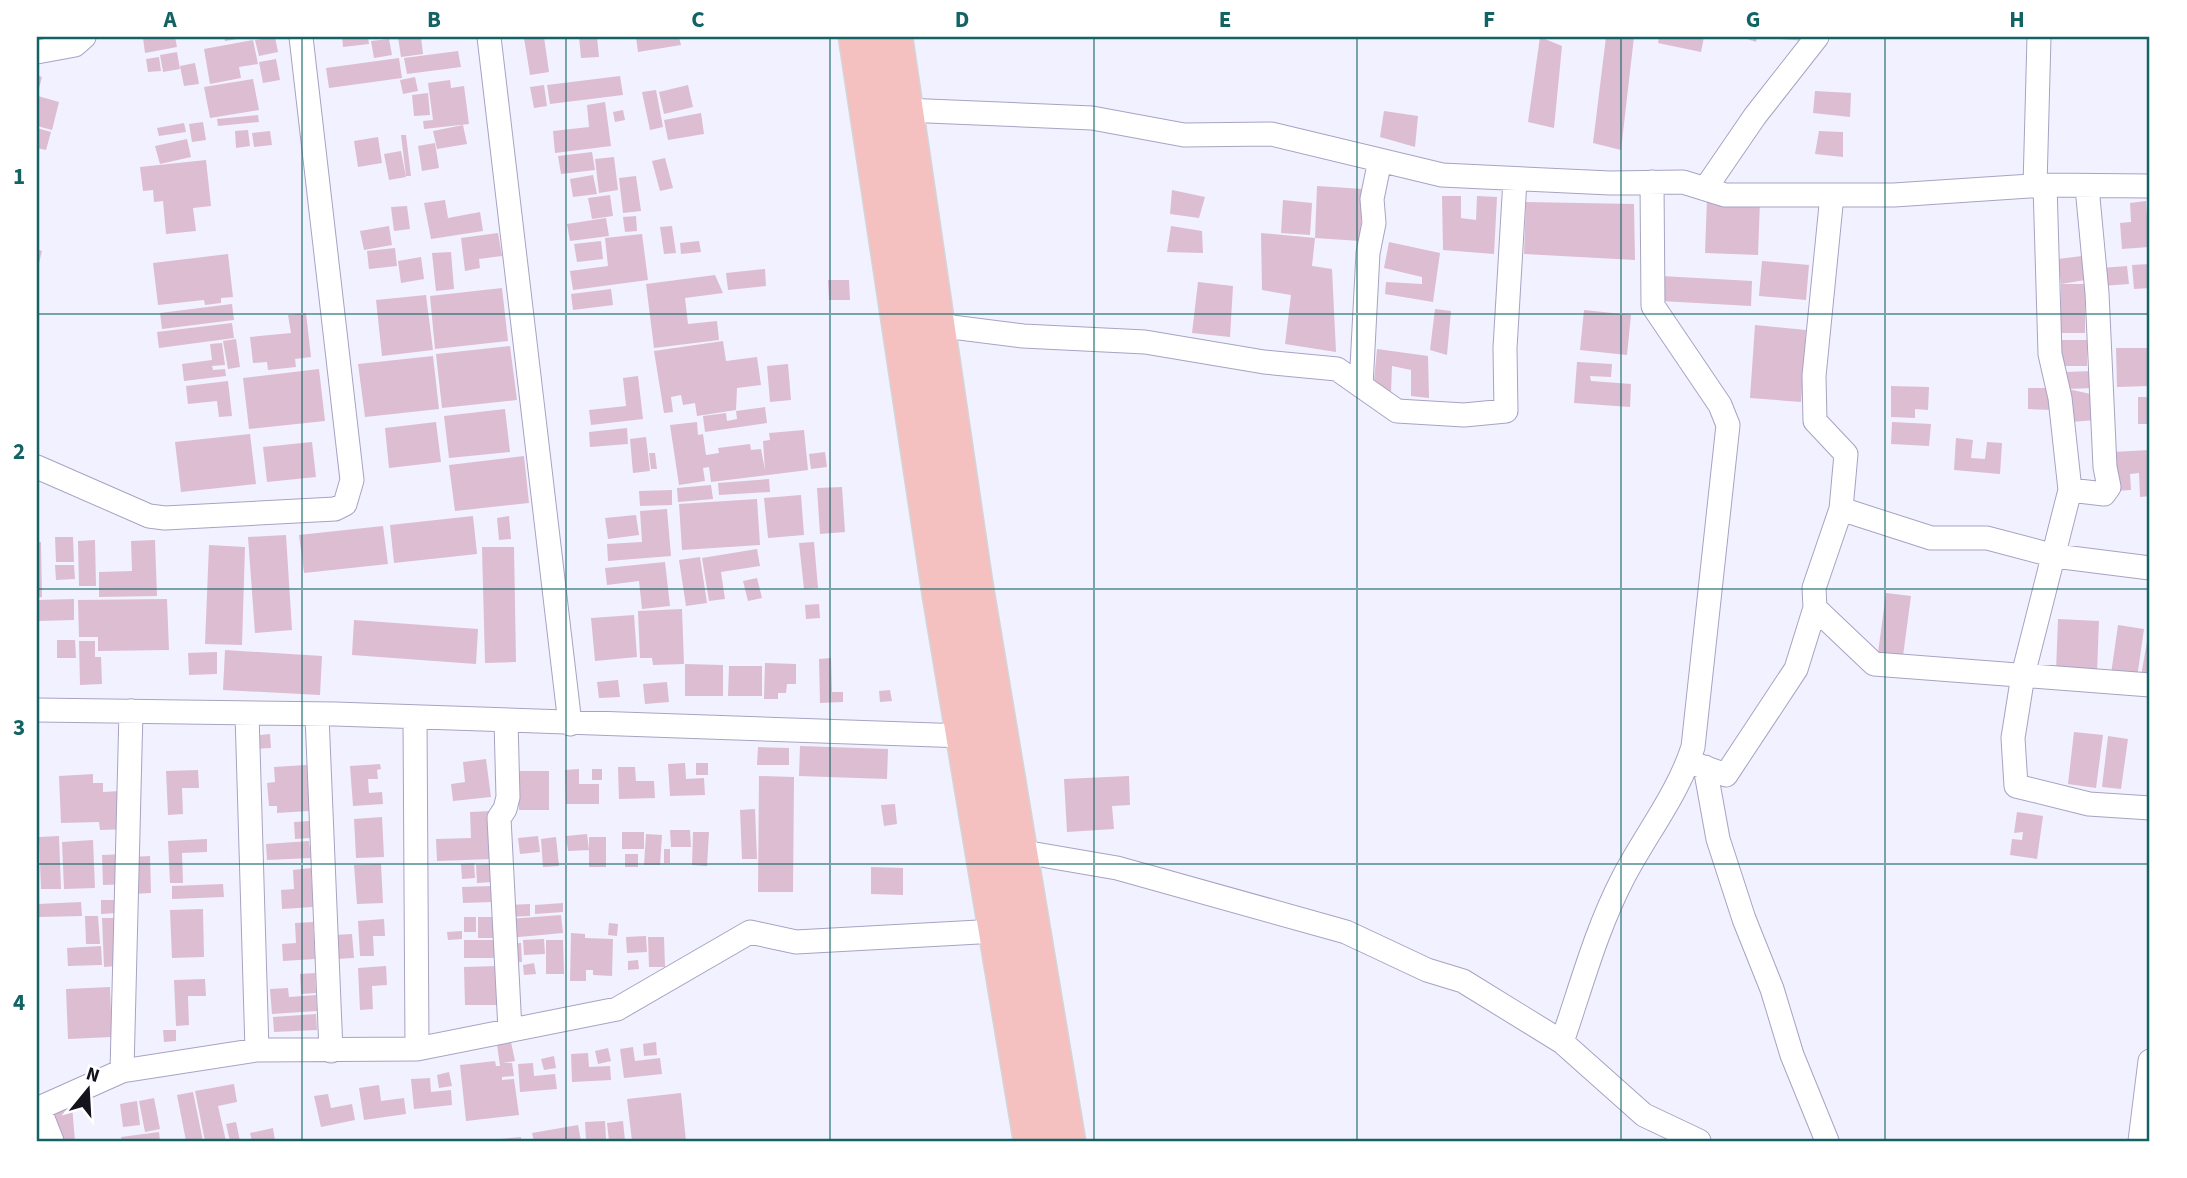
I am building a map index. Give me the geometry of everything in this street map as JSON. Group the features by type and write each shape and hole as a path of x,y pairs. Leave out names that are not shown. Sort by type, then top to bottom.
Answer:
{"highway":[{"path":"858,37 965,736 1033,1141"},
{"path":"893,37 973,582 1066,1141"}],"street":[{"path":"37,52 75,45 84,37"},
{"path":"37,467 132,510 165,518 335,509 345,504 352,480 301,37"},
{"path":"489,37 570,724"},
{"path":"1705,189 1755,116 1817,37"},
{"path":"2039,37 2040,186 2050,354 2060,398 2070,490 2023,675 2013,737 2016,786 2089,804 2150,808"},
{"path":"904,110 1092,118 1184,135 1271,134 1442,175 1515,180 1683,182 1725,195 1895,195 2040,186 2150,186"},
{"path":"1361,386 1368,253 1374,223 1372,200 1380,160"},
{"path":"936,325 1023,336 1145,342 1264,362 1337,369 1397,411 1464,415 1506,411 1505,348 1515,180"},
{"path":"1651,182 1653,306 1720,404 1728,425 1695,733 1697,764 1744,919 1772,989 1792,1055 1827,1141"},
{"path":"2070,490 2105,495 2109,487 2105,467 2098,293 2087,187"},
{"path":"1697,764 1726,775 1764,722 1796,670 1815,608 1814,588 1842,509 1846,454 1815,421 1814,376 1832,195"},
{"path":"1842,509 1931,538 1987,538 2055,556 2150,568"},
{"path":"1815,608 1874,664 2150,685"},
{"path":"37,710 965,736"},
{"path":"122,1071 131,711"},
{"path":"247,714 257,1050"},
{"path":"317,716 331,1051"},
{"path":"415,719 417,1049"},
{"path":"506,722 508,797 499,818 510,1030"},
{"path":"1562,1042 1600,926 1659,813 1683,778 1697,764"},
{"path":"1018,851 1117,868 1346,932 1427,970 1463,981 1562,1042 1644,1115 1699,1141"},
{"path":"52,1141 38,1109 122,1071 257,1050 417,1049 617,1009 750,932 796,942 997,931"},
{"path":"2140,1141 2150,1061"}],"building":[{"path":"175,37 177,47 145,53 143,38"},
{"path":"224,37 244,37 244,38 225,41"},
{"path":"275,37 278,52 259,56 255,40"},
{"path":"342,37 368,37 369,44 343,47"},
{"path":"398,37 421,37 423,54 401,57"},
{"path":"544,37 549,72 530,75 524,38"},
{"path":"579,37 597,37 599,57 581,58"},
{"path":"636,37 679,37 681,45 638,52"},
{"path":"1540,37 1562,46 1554,128 1528,122"},
{"path":"1606,37 1634,37 1621,150 1593,143"},
{"path":"1659,37 1704,37 1701,52 1658,43"},
{"path":"1741,37 1757,37 1756,42"},
{"path":"1806,37 1806,41 1780,39"},
{"path":"389,39 392,55 374,58 371,41"},
{"path":"253,40 258,64 239,67 241,78 210,84 204,49"},
{"path":"458,51 461,67 407,74 404,58"},
{"path":"177,52 180,69 163,72 160,55"},
{"path":"159,57 161,71 148,72 146,59"},
{"path":"399,58 402,78 329,88 326,68"},
{"path":"276,59 280,80 263,83 259,62"},
{"path":"195,63 199,84 184,86 180,66"},
{"path":"37,75 42,77 38,92 37,92"},
{"path":"620,76 623,95 550,104 547,85"},
{"path":"415,77 418,91 403,94 400,80"},
{"path":"253,79 259,110 210,118 204,87"},
{"path":"450,80 451,88 464,86 469,124 424,129 423,121 433,120 428,83"},
{"path":"544,85 547,106 534,108 530,87"},
{"path":"688,85 693,107 664,114 659,92"},
{"path":"656,90 663,127 650,130 642,92"},
{"path":"1815,91 1851,93 1850,117 1813,113"},
{"path":"428,93 430,115 414,116 412,95"},
{"path":"38,96 59,102 52,130 37,126"},
{"path":"605,102 611,146 555,153 553,131 589,127 587,105"},
{"path":"623,110 625,120 615,122 613,112"},
{"path":"1384,111 1418,116 1415,147 1380,137"},
{"path":"701,113 704,134 668,140 664,120"},
{"path":"258,115 259,122 218,126 217,119"},
{"path":"203,122 206,140 192,142 189,124"},
{"path":"184,123 186,132 159,136 157,128"},
{"path":"463,125 467,144 437,149 433,131"},
{"path":"37,128 51,132 46,150 37,148"},
{"path":"248,130 250,146 236,148 235,131"},
{"path":"270,131 272,145 254,147 252,133"},
{"path":"1819,131 1843,132 1843,157 1815,154"},
{"path":"401,135 406,135 411,176 406,176"},
{"path":"378,137 382,163 358,167 354,141"},
{"path":"187,139 191,157 160,164 155,146"},
{"path":"435,143 439,168 422,171 418,146"},
{"path":"401,151 406,177 389,180 384,154"},
{"path":"592,152 595,170 561,174 558,156"},
{"path":"614,157 618,190 599,193 595,159"},
{"path":"665,158 673,188 660,191 652,161"},
{"path":"206,160 211,206 193,208 196,231 166,234 163,201 154,202 153,190 143,191 140,167"},
{"path":"593,175 597,194 573,197 570,179"},
{"path":"636,176 641,211 623,213 619,178"},
{"path":"1317,186 1363,189 1360,241 1315,238"},
{"path":"1172,190 1205,197 1199,218 1170,214"},
{"path":"610,195 613,216 592,219 588,198"},
{"path":"1442,196 1461,196 1461,218 1476,220 1477,196 1497,197 1494,254 1443,250"},
{"path":"1707,199 1760,201 1758,255 1705,253"},
{"path":"445,200 448,218 480,212 483,231 431,239 424,203"},
{"path":"1283,200 1312,203 1310,235 1281,233"},
{"path":"2146,201 2149,247 2122,249 2120,223 2131,222 2130,203"},
{"path":"1526,202 1634,204 1635,260 1524,254"},
{"path":"407,206 410,229 394,231 391,207"},
{"path":"636,216 637,231 625,232 623,217"},
{"path":"606,218 609,236 570,241 567,224"},
{"path":"389,226 392,245 364,250 360,231"},
{"path":"672,226 676,253 664,254 660,227"},
{"path":"1171,226 1202,231 1203,253 1167,252"},
{"path":"498,233 502,256 479,259 480,268 465,271 461,238"},
{"path":"1261,233 1315,238 1312,266 1332,269 1336,352 1285,344 1291,295 1262,290"},
{"path":"642,234 648,280 573,290 570,271 608,266 605,238"},
{"path":"601,241 603,259 577,262 574,244"},
{"path":"699,241 701,252 681,254 680,243"},
{"path":"1389,242 1440,253 1433,302 1385,294 1386,282 1422,284 1422,277 1384,268"},
{"path":"395,248 397,266 369,269 367,251"},
{"path":"37,249 42,251 38,267 37,267"},
{"path":"451,252 454,289 436,291 432,253"},
{"path":"228,254 233,297 221,298 221,303 205,305 204,300 158,305 153,263"},
{"path":"2082,256 2085,280 2061,284 2058,259"},
{"path":"421,257 424,279 401,283 398,261"},
{"path":"1762,261 1809,265 1806,300 1759,296"},
{"path":"2150,264 2150,288 2134,289 2132,265"},
{"path":"2127,266 2129,284 2102,286 2101,268"},
{"path":"765,269 766,286 728,290 726,273"},
{"path":"715,275 723,293 685,298 688,324 717,321 719,340 654,348 646,284"},
{"path":"1661,276 1752,281 1751,306 1660,301"},
{"path":"828,280 849,280 850,300 829,300"},
{"path":"1198,282 1233,286 1230,337 1192,333"},
{"path":"2061,284 2085,284 2085,333 2061,333"},
{"path":"502,288 508,341 435,349 430,296"},
{"path":"611,289 613,305 573,310 571,294"},
{"path":"426,295 433,350 382,356 376,300"},
{"path":"232,304 234,320 162,329 160,313"},
{"path":"1435,309 1451,311 1447,355 1430,350"},
{"path":"1584,310 1631,315 1627,355 1580,350"},
{"path":"306,313 311,357 295,359 296,367 268,370 267,362 253,363 250,337 291,333 288,315"},
{"path":"232,323 234,338 159,348 157,332"},
{"path":"1755,325 1806,330 1801,402 1750,398"},
{"path":"236,339 240,367 228,369 223,341"},
{"path":"2062,340 2087,340 2087,366 2062,366"},
{"path":"723,341 726,361 757,357 761,385 737,388 736,410 697,416 695,403 683,405 681,395 671,397 673,412 664,413 654,351"},
{"path":"222,343 225,365 212,366 213,370 225,369 226,376 184,381 182,364 212,360 210,344"},
{"path":"510,346 517,400 442,408 436,354"},
{"path":"2116,348 2150,348 2150,386 2117,387"},
{"path":"1377,349 1428,356 1429,398 1411,396 1411,370 1392,366 1391,393 1373,392"},
{"path":"433,356 439,409 365,417 358,364"},
{"path":"1577,362 1612,364 1611,377 1590,376 1591,381 1631,384 1630,407 1574,403"},
{"path":"788,364 791,400 770,402 767,366"},
{"path":"319,369 325,421 249,429 243,378"},
{"path":"2092,371 2093,388 2068,389 2067,372"},
{"path":"638,376 643,419 591,425 589,410 626,406 623,378"},
{"path":"228,381 232,416 219,417 217,401 188,404 186,386"},
{"path":"1891,386 1929,387 1928,410 1915,409 1915,418 1891,417"},
{"path":"2028,388 2052,388 2052,410 2028,409"},
{"path":"2068,389 2095,395 2096,420 2071,422"},
{"path":"2138,397 2150,397 2150,424 2138,424"},
{"path":"765,407 767,423 705,432 703,416 726,413 727,421 737,419 736,411"},
{"path":"505,409 510,452 449,458 444,416"},
{"path":"436,422 441,462 389,468 385,428"},
{"path":"697,422 698,435 703,434 706,455 719,453 718,448 750,444 751,450 761,449 765,470 763,441 770,440 769,433 804,430 808,470 711,482 709,467 703,468 705,481 679,485 670,425"},
{"path":"1892,422 1931,424 1929,446 1891,444"},
{"path":"627,428 628,444 590,447 589,432"},
{"path":"250,434 256,484 181,492 175,442"},
{"path":"646,437 650,471 633,473 630,439"},
{"path":"1956,438 1973,440 1971,458 1985,459 1987,442 2002,443 2000,474 1954,470"},
{"path":"312,442 316,477 267,482 263,447"},
{"path":"2150,450 2150,496 2140,497 2139,473 2130,474 2131,490 2115,491 2112,452"},
{"path":"825,452 827,467 811,469 809,454"},
{"path":"649,453 655,453 657,469 651,469"},
{"path":"524,456 529,503 455,511 449,465"},
{"path":"769,479 770,492 719,495 718,483"},
{"path":"711,485 713,499 678,502 677,488"},
{"path":"842,487 845,532 820,534 817,488"},
{"path":"672,490 672,505 640,506 639,491"},
{"path":"801,495 804,535 768,538 764,498"},
{"path":"757,499 760,545 682,550 679,504"},
{"path":"667,509 671,556 608,561 607,544 642,542 640,511"},
{"path":"636,515 639,535 608,539 605,518"},
{"path":"473,516 477,554 394,563 390,525"},
{"path":"509,516 511,539 499,540 497,518"},
{"path":"383,526 388,564 304,573 299,535"},
{"path":"286,535 292,630 255,633 248,537"},
{"path":"55,537 73,537 74,562 56,562"},
{"path":"95,540 96,586 79,586 78,541"},
{"path":"155,540 157,596 99,597 99,572 132,571 131,541"},
{"path":"37,542 41,542 42,597 37,598"},
{"path":"814,542 818,588 804,589 799,543"},
{"path":"209,545 245,547 242,645 205,644"},
{"path":"482,547 514,547 516,662 485,663"},
{"path":"757,549 760,566 721,572 725,599 709,601 702,558"},
{"path":"700,557 707,603 686,606 679,560"},
{"path":"665,562 670,606 642,609 639,581 607,585 605,568"},
{"path":"55,565 74,565 75,579 56,580"},
{"path":"757,578 762,598 748,601 743,581"},
{"path":"1886,593 1911,596 1903,656 1878,653"},
{"path":"74,599 74,620 37,621 37,600"},
{"path":"167,599 169,650 98,651 98,637 79,637 78,600"},
{"path":"819,604 820,618 806,619 805,605"},
{"path":"682,609 684,664 653,665 652,658 640,658 638,611"},
{"path":"634,615 637,657 595,661 591,618"},
{"path":"2058,619 2099,621 2097,673 2056,671"},
{"path":"354,620 478,629 476,664 352,655"},
{"path":"2118,625 2144,629 2137,678 2111,674"},
{"path":"2149,630 2150,676 2141,676"},
{"path":"57,640 75,640 76,658 57,658"},
{"path":"79,641 95,641 95,657 101,657 102,684 80,685"},
{"path":"225,650 322,656 320,695 223,690"},
{"path":"217,652 217,674 189,675 188,653"},
{"path":"831,658 832,692 843,692 843,702 820,703 819,659"},
{"path":"765,663 796,664 796,684 787,684 786,693 778,693 778,699 764,699"},
{"path":"685,664 723,665 723,696 685,696"},
{"path":"729,666 762,666 762,696 728,696"},
{"path":"618,680 620,697 599,698 597,682"},
{"path":"667,682 669,702 645,704 643,684"},
{"path":"890,690 892,701 880,702 879,691"},
{"path":"2074,732 2103,735 2096,788 2068,784"},
{"path":"270,734 271,748 253,749 252,736"},
{"path":"2108,736 2128,739 2121,789 2102,787"},
{"path":"800,746 888,749 887,779 799,776"},
{"path":"758,747 789,748 789,765 757,765"},
{"path":"486,759 491,797 453,801 451,784 465,782 463,762"},
{"path":"685,763 686,779 704,778 705,795 670,796 668,764"},
{"path":"696,763 708,763 708,775 696,775"},
{"path":"321,764 324,810 277,813 277,806 269,806 267,783 275,782 274,767"},
{"path":"380,764 381,769 377,770 378,779 368,779 369,793 382,792 383,804 353,806 350,766"},
{"path":"618,767 635,767 636,781 654,781 655,798 619,799"},
{"path":"579,769 579,784 599,784 599,804 566,804 565,770"},
{"path":"592,769 602,769 602,780 592,780"},
{"path":"198,770 199,788 182,788 183,814 168,815 166,771"},
{"path":"519,771 549,771 549,810 519,810"},
{"path":"93,774 93,783 103,783 103,792 120,791 131,829 100,830 99,822 61,823 59,776"},
{"path":"759,776 794,777 793,892 758,892"},
{"path":"1129,776 1130,805 1112,806 1114,829 1067,832 1064,779"},
{"path":"895,804 897,824 884,826 881,805"},
{"path":"755,809 757,859 742,859 740,810"},
{"path":"491,811 492,859 437,861 436,839 471,838 470,812"},
{"path":"2017,812 2043,816 2037,859 2010,855 2012,839 2022,840 2023,832 2014,833"},
{"path":"382,817 384,857 356,858 354,819"},
{"path":"309,821 311,838 295,839 294,822"},
{"path":"670,830 690,830 691,847 671,847"},
{"path":"622,832 644,832 644,849 622,849"},
{"path":"693,832 709,832 707,866 692,865"},
{"path":"587,834 589,850 568,851 566,836"},
{"path":"646,834 662,835 660,865 644,865"},
{"path":"59,836 61,889 41,889 39,837"},
{"path":"538,836 540,852 520,854 518,838"},
{"path":"556,837 559,866 543,867 541,839"},
{"path":"589,837 606,837 606,867 589,867"},
{"path":"207,839 207,852 182,853 183,883 170,883 168,841"},
{"path":"93,840 95,888 64,889 62,842"},
{"path":"309,841 311,858 267,860 266,844"},
{"path":"664,849 670,849 670,863 664,863"},
{"path":"129,854 130,884 103,885 102,855"},
{"path":"625,854 638,854 638,867 625,867"},
{"path":"150,856 151,893 132,894 131,857"},
{"path":"474,863 475,878 462,879 461,864"},
{"path":"381,864 383,903 357,904 354,865"},
{"path":"492,864 493,882 477,883 476,865"},
{"path":"871,867 903,868 903,895 871,894"},
{"path":"311,868 313,907 282,909 281,890 294,889 293,870"},
{"path":"223,884 224,897 172,899 172,886"},
{"path":"492,886 493,902 463,903 462,887"},
{"path":"101,900 116,900 117,913 101,914"},
{"path":"81,902 82,916 38,917 38,904"},
{"path":"563,903 563,912 535,914 535,905"},
{"path":"530,904 530,916 507,917 507,905"},
{"path":"203,909 204,957 172,958 170,910"},
{"path":"561,915 563,933 508,938 507,919"},
{"path":"85,916 98,916 100,944 86,944"},
{"path":"464,917 476,917 476,932 464,932"},
{"path":"478,917 495,917 495,938 478,938"},
{"path":"102,918 114,918 116,966 104,967"},
{"path":"384,919 385,936 373,936 374,956 360,956 358,921"},
{"path":"313,922 315,959 283,961 282,944 296,943 295,923"},
{"path":"609,923 618,924 617,936 608,935"},
{"path":"462,931 462,939 448,940 447,932"},
{"path":"571,933 585,934 585,938 613,939 612,976 593,975 593,970 586,970 586,981 570,981"},
{"path":"352,934 354,958 336,959 334,935"},
{"path":"646,936 647,952 627,953 626,937"},
{"path":"648,937 664,937 665,967 649,967"},
{"path":"544,939 545,954 524,955 523,940"},
{"path":"464,940 495,940 495,958 464,958"},
{"path":"546,940 563,940 564,974 546,974"},
{"path":"521,943 522,962 509,962 508,944"},
{"path":"101,946 102,965 68,966 67,948"},
{"path":"638,960 639,969 628,970 628,961"},
{"path":"534,963 536,974 524,975 523,965"},
{"path":"386,966 387,985 372,986 373,1009 360,1010 358,968"},
{"path":"498,966 499,1005 465,1005 464,967"},
{"path":"315,973 316,993 301,994 300,974"},
{"path":"205,979 206,996 188,996 189,1025 176,1026 174,980"},
{"path":"110,987 112,1037 68,1039 66,989"},
{"path":"288,988 289,997 316,995 317,1011 272,1014 270,989"},
{"path":"316,1014 317,1030 274,1032 273,1017"},
{"path":"163,1030 176,1030 176,1041 164,1042"},
{"path":"511,1042 515,1061 503,1063 512,1063 514,1076 502,1077 502,1080 514,1079 519,1115 466,1121 460,1065 495,1061 496,1066 500,1066 497,1044"},
{"path":"656,1042 657,1055 644,1056 643,1044"},
{"path":"633,1047 635,1061 660,1058 662,1074 624,1078 620,1049"},
{"path":"608,1048 611,1061 598,1064 595,1051"},
{"path":"588,1053 589,1067 610,1066 611,1080 572,1082 571,1054"},
{"path":"554,1056 556,1068 544,1070 541,1059"},
{"path":"533,1063 534,1076 555,1074 557,1089 520,1092 518,1064"},
{"path":"449,1072 452,1086 439,1088 437,1075"},
{"path":"430,1078 431,1092 451,1090 452,1105 414,1109 411,1079"},
{"path":"234,1084 237,1102 218,1106 226,1141 205,1141 195,1091"},
{"path":"379,1085 381,1101 404,1098 406,1114 364,1120 359,1088"},
{"path":"193,1092 203,1141 186,1141 177,1095"},
{"path":"681,1093 686,1141 632,1141 627,1099"},
{"path":"328,1094 331,1108 352,1104 355,1120 321,1127 314,1096"},
{"path":"154,1098 160,1129 145,1132 139,1101"},
{"path":"137,1101 140,1125 123,1127 120,1104"},
{"path":"72,1106 75,1141 51,1141 48,1109"},
{"path":"605,1121 606,1139 586,1140 585,1122"},
{"path":"623,1121 625,1141 609,1141 607,1123"},
{"path":"236,1122 240,1141 230,1141 226,1124"},
{"path":"578,1125 581,1141 534,1141 532,1133"},
{"path":"273,1128 275,1141 252,1141 250,1133"},
{"path":"159,1132 160,1141 122,1141 121,1137"},
{"path":"521,1137 521,1141 501,1141 501,1139"}]}
